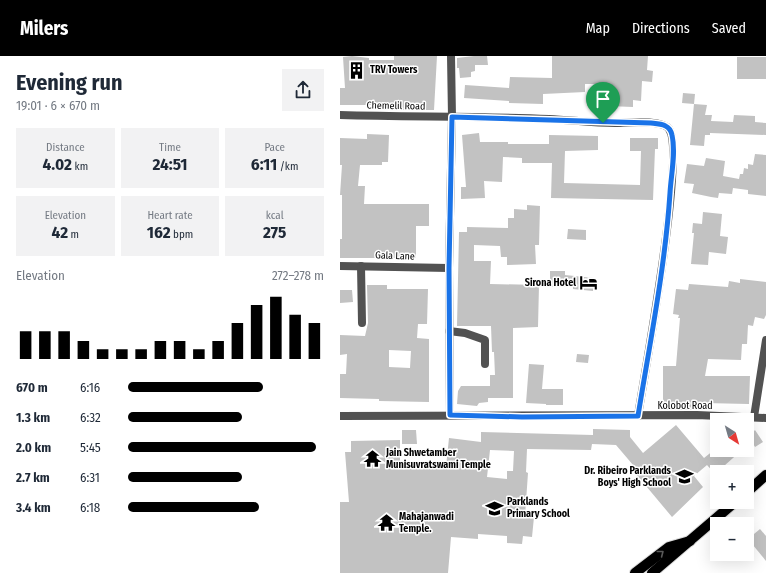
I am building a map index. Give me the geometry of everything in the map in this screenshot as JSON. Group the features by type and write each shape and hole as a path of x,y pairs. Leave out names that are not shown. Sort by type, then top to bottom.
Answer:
{"main road":[{"path":"754,486 766,475"},
{"path":"652,573 727,509"},
{"path":"635,573 669,546 690,541"},
{"path":"663,573 671,558"}],"street":[{"path":"450,415 449,268 452,117 451,56"},
{"name":"Chemelil Road","path":"340,115 651,123 662,124 668,127 672,135 673,154 667,232 638,416"},
{"name":"Gala Lane","path":"340,266 449,268"},
{"path":"361,266 362,323"},
{"path":"449,331 465,333 485,340 485,364"},
{"path":"754,417 762,376 766,340"},
{"name":"Kolobot Road","path":"340,416 710,417"},
{"name":"Kolobot Road","path":"754,417 766,418"}],"building":[{"path":"352,56 369,58 369,60 394,60 394,56 437,56 434,110 400,110 399,105 340,105 340,88 345,88 343,57"},
{"path":"487,56 488,65 475,65 475,71 471,72 471,77 460,78 459,68 457,68 457,58"},
{"path":"552,56 648,56 647,70 653,71 652,82 642,81 641,101 633,100 633,107 608,106 608,99 601,99 602,84 585,84 585,92 543,94 543,104 509,103 509,101 464,98 465,85 509,88 510,77 552,78"},
{"path":"737,57 766,57 766,79 737,79"},
{"path":"683,93 695,94 694,104 682,103"},
{"path":"694,104 707,105 705,115 712,115 711,121 733,122 734,115 755,116 755,122 766,123 766,135 710,133 710,135 705,135 704,146 690,145"},
{"path":"479,133 480,142 508,142 508,144 549,144 549,135 598,136 598,150 565,151 564,183 640,185 641,151 630,151 630,138 658,138 658,149 655,149 653,200 551,198 552,163 522,163 522,158 503,157 502,182 484,181 485,198 461,199 461,187 466,187 462,135"},
{"path":"367,134 389,135 388,162 382,162 382,165 360,165 358,186 365,186 364,204 429,204 429,226 416,226 416,258 340,258 340,239 342,239 342,195 340,195 342,165 340,165 340,138 367,139"},
{"path":"755,154 766,155 766,196 748,194 748,190 733,188 732,194 719,193 718,198 711,197 692,193 694,184 684,183 687,164 704,166 706,158 725,161 723,176 739,179 740,174 743,174 744,168 748,169 748,164 753,165"},
{"path":"527,205 540,206 539,245 535,245 536,264 507,265 507,257 501,257 500,246 474,245 474,261 491,261 490,284 539,285 538,327 513,328 513,398 488,398 488,402 479,403 477,406 457,404 458,391 461,386 490,386 490,375 495,375 491,326 457,326 459,232 467,232 467,227 508,228 508,218 514,218 514,209 527,210"},
{"path":"703,212 722,214 720,236 728,237 726,254 709,252 708,265 691,264 694,233 692,233 693,223 702,224"},
{"path":"568,229 586,230 586,240 567,239"},
{"path":"550,271 565,271 565,275 594,278 593,291 573,289 573,287 550,287"},
{"path":"740,279 766,282 766,315 764,319 755,317 753,326 748,325 747,344 742,344 741,360 708,359 705,376 750,376 749,404 704,403 703,410 663,410 663,366 676,366 680,318 678,318 679,315 673,314 676,289 688,290 689,284 728,287 729,281 740,283"},
{"path":"367,285 387,285 387,289 428,289 427,324 418,324 417,338 429,339 429,402 379,401 379,399 340,398 340,374 346,374 347,354 340,355 340,335 365,336 368,323","holes":["389,350 411,351 410,368 389,367"]},
{"path":"340,290 352,290 353,302 340,303"},
{"path":"577,354 589,355 588,363 576,362"},
{"path":"529,364 544,365 542,389 563,389 563,405 526,403"},
{"path":"676,425 704,458 710,453 710,457 734,457 725,465 710,465 710,468 707,465 694,476 703,487 672,517 636,474 639,472 616,445 592,444 591,450 527,449 526,472 528,473 525,516 534,517 532,537 523,536 522,544 507,543 507,536 478,534 478,539 451,537 448,573 340,573 340,502 349,502 345,452 351,452 351,441 400,440 400,464 446,467 449,438 481,442 481,432 593,435 593,429 630,430 630,437 643,453","holes":["490,450 514,451 513,471 507,471 507,479 487,477"]},
{"path":"402,430 416,430 417,444 402,444"},
{"path":"755,430 763,442 755,447 754,431"},
{"path":"760,529 766,536 766,561 754,546 754,534"}],"place":[{"name":"TRV Towers","path":"357,70"},
{"name":"Sirona Hotel","path":"589,283"},
{"name":"Jain Shwetamber Munisuvratswami Temple","path":"373,459"},
{"name":"Dr. Ribeiro Parklands Boys' High School","path":"684,477"},
{"name":"Parklands Primary School","path":"494,508"},
{"name":"Mahajanwadi Temple.","path":"386,523"}],"route":[{"path":"452,117 549,119 603,123 662,124 668,127 672,135 673,154 667,232 638,416 522,417 450,415 449,268 452,117"}]}
